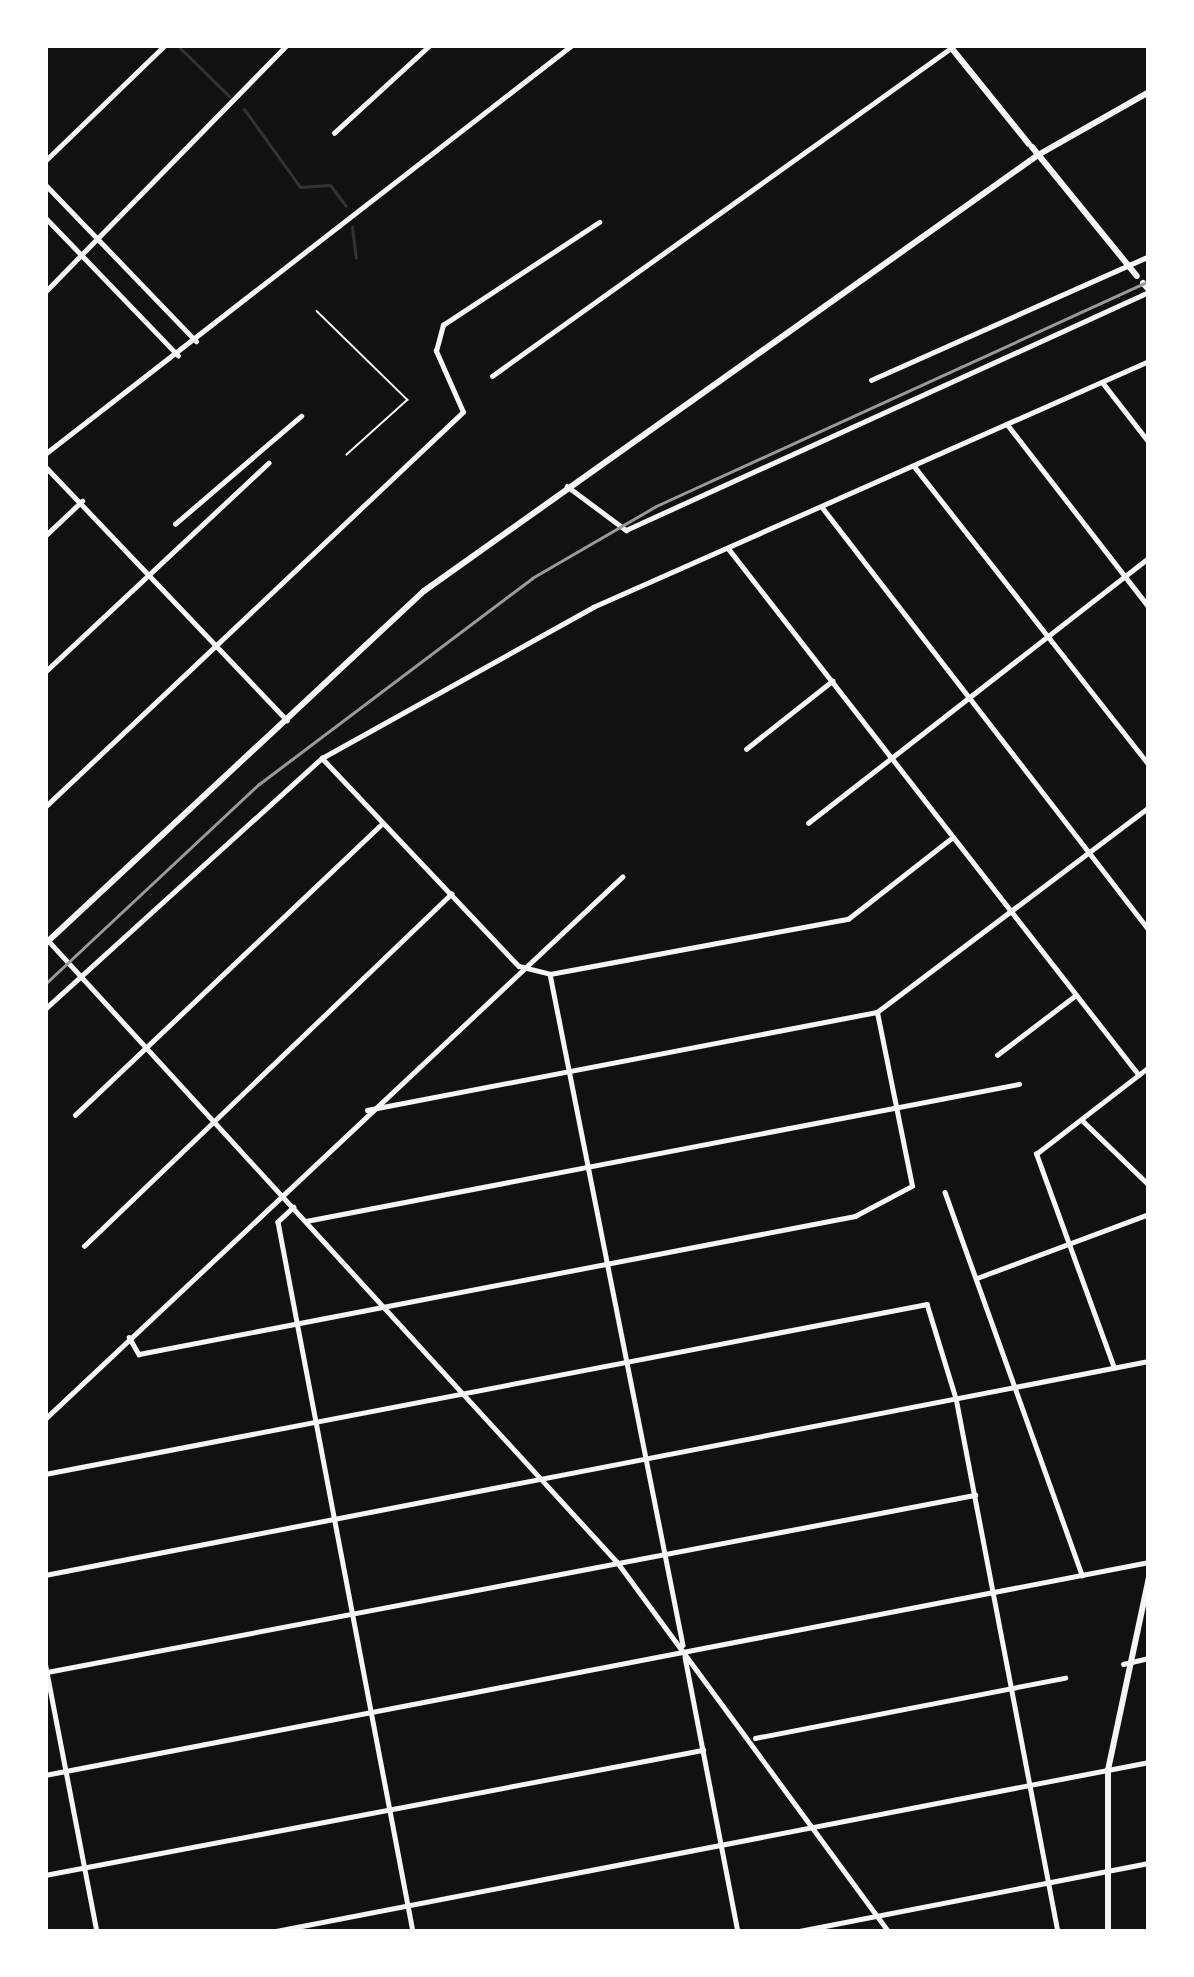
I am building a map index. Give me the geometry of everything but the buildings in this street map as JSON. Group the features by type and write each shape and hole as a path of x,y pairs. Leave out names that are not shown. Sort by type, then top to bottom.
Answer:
{"main road":[{"path":"950,46 1145,285"},
{"path":"46,941 424,591 1033,149 1149,92"},
{"path":"1108,1932 1108,1770 1123,1664 1149,1577"}],"street":[{"path":"45,161 165,45"},
{"path":"45,292 287,45"},
{"path":"334,133 430,45"},
{"path":"45,454 572,45"},
{"path":"492,376 950,46"},
{"path":"45,184 196,341"},
{"path":"45,217 178,355"},
{"path":"45,808 463,412 436,351 443,326 598,222"},
{"path":"871,380 1149,256"},
{"path":"567,486 626,530 1145,285"},
{"path":"45,1009 322,758 533,638 1149,361"},
{"path":"1103,383 1149,442"},
{"path":"175,524 301,416"},
{"path":"1007,424 1149,607"},
{"path":"45,672 268,464"},
{"path":"45,466 287,720"},
{"path":"914,466 1149,765"},
{"path":"45,536 82,501"},
{"path":"822,507 1149,930"},
{"path":"728,548 1139,1075"},
{"path":"808,823 1149,558"},
{"path":"746,749 832,681"},
{"path":"322,758 519,966 550,974 848,919 953,837"},
{"path":"367,1109 877,1012 1014,915 1149,807"},
{"path":"75,1114 382,823"},
{"path":"45,1419 519,966 622,877"},
{"path":"84,1246 451,894"},
{"path":"46,941 618,1563 754,1738 889,1932"},
{"path":"550,974 738,1932"},
{"path":"997,1055 1076,995"},
{"path":"129,1337 139,1354 855,1216 912,1186 877,1012"},
{"path":"1114,1368 1036,1154 1149,1067"},
{"path":"305,1221 1019,1084"},
{"path":"1082,1120 1149,1185"},
{"path":"945,1192 1082,1575"},
{"path":"294,1208 278,1222 413,1932"},
{"path":"977,1278 1149,1214"},
{"path":"45,1474 927,1304 956,1398 1058,1932"},
{"path":"45,1575 1149,1361"},
{"path":"47,1672 975,1495"},
{"path":"45,1775 683,1647 1149,1562"},
{"path":"1123,1664 1149,1658"},
{"path":"45,1661 97,1932"},
{"path":"754,1738 1064,1678"},
{"path":"45,1875 703,1750"},
{"path":"271,1932 1149,1762"},
{"path":"794,1932 1149,1862"}],"lane":[{"path":"317,311 408,400 347,454"}],"waterway":[{"path":"177,45 229,96"},
{"path":"244,109 300,187 330,185 346,206"},
{"path":"352,227 356,258"}],"railway":[{"path":"45,984 259,784 532,578 656,506 1149,281"}]}
